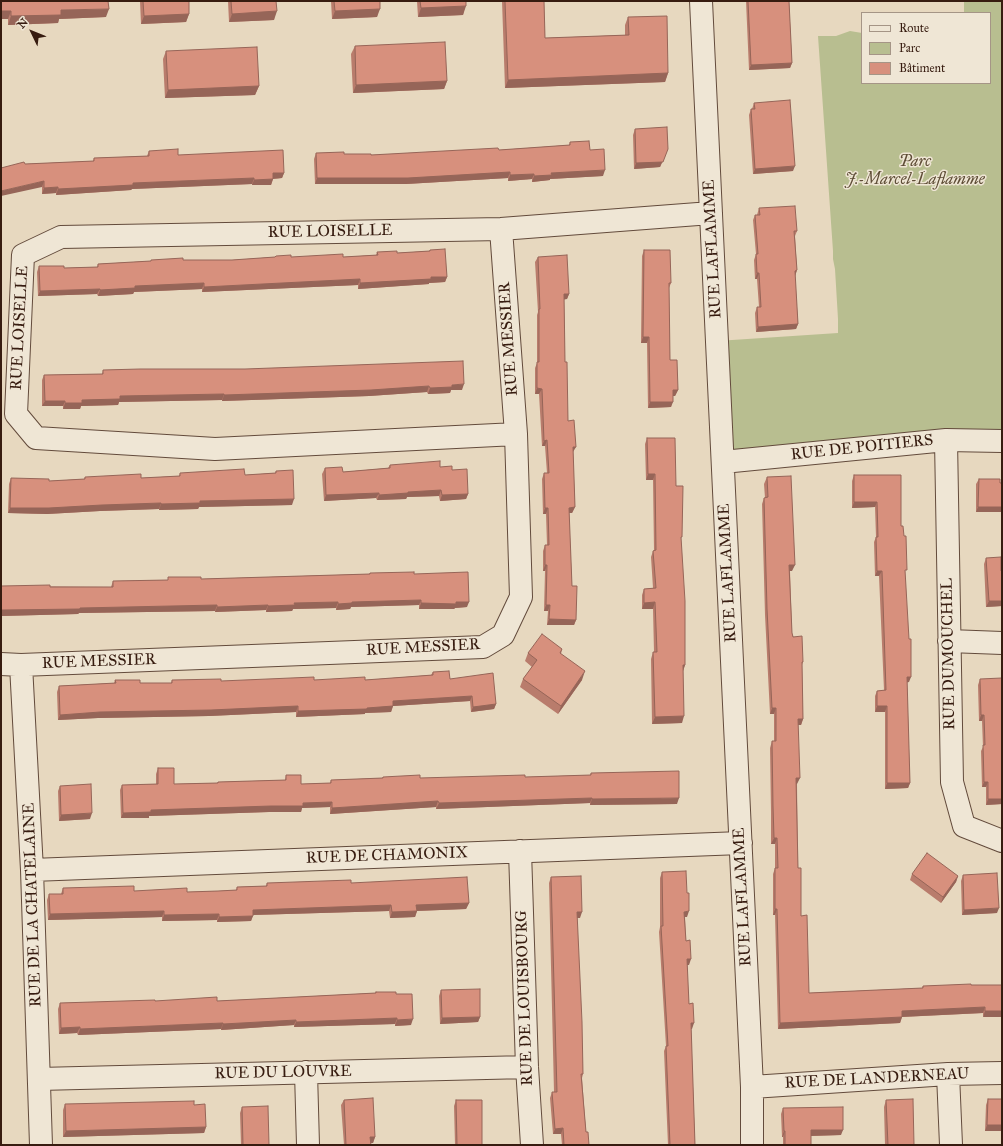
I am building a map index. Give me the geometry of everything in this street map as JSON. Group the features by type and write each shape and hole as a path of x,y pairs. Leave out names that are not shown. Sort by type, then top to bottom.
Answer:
{"street":[{"name":"RUE LAFLAMME","path":"701,1 752,1087 752,1145"},
{"name":"RUE LOISELLE","path":"516,434 216,449 36,438 16,414 23,255 61,237 501,229 711,213"},
{"name":"RUE MESSIER","path":"11,665 483,647 503,635 521,597 516,434 501,229"},
{"name":"RUE DE POITIERS","path":"723,462 946,440 1002,441"},
{"name":"RUE DUMOUCHEL","path":"946,440 952,782 964,826 1002,841"},
{"path":"949,641 1002,643"},
{"name":"RUE DE LA CHATELAINE","path":"11,665 32,870 41,1145"},
{"name":"RUE DE CHAMONIX","path":"32,870 741,843"},
{"name":"RUE DE LOUISBOURG","path":"520,851 527,1067 532,1145"},
{"name":"RUE DU LOUVRE","path":"39,1079 527,1067"},
{"path":"306,1072 308,1145"},
{"path":"948,1074 950,1145"},
{"name":"RUE DE LANDERNEAU","path":"752,1087 948,1074 1002,1074"}],"green space":[{"name":"Parc J.-Marcel-Laflamme","path":"964,1 1002,1 1002,441 723,462 717,341 838,333 835,269 833,259 818,36 836,36 850,31 861,33 861,84 991,84 991,12 964,12"}],"building":[{"path":"1,1 108,1 109,9 61,10 61,15 11,16 11,11 1,11"},
{"path":"143,1 189,1 189,14 144,16"},
{"path":"231,1 276,1 277,11 232,14"},
{"path":"334,1 380,1 380,9 335,11"},
{"path":"420,1 466,1 466,6 421,8"},
{"path":"505,1 544,1 545,38 629,35 628,17 667,16 668,73 508,80"},
{"path":"748,1 789,1 792,63 751,65"},
{"path":"445,42 447,81 356,85 355,46"},
{"path":"257,47 259,86 168,90 166,51"},
{"path":"790,100 795,166 755,169 751,109 755,109 754,103"},
{"path":"667,127 668,149 663,162 636,163 635,129"},
{"path":"589,141 590,150 604,149 605,170 551,173 552,175 534,176 534,174 510,175 510,172 408,178 317,178 316,153 344,152 344,154 371,155 498,148 499,150 570,145 570,142"},
{"path":"178,149 178,155 283,150 284,173 273,173 273,179 254,180 254,178 133,183 133,185 58,189 58,187 44,188 44,181 1,191 1,168 24,162 25,164 94,161 94,158 149,156 149,151"},
{"path":"795,206 797,231 794,231 797,270 795,271 798,324 758,327 757,307 761,307 759,273 757,273 756,254 758,254 755,215 760,215 759,208"},
{"path":"445,249 447,277 431,277 431,279 360,283 360,279 204,287 204,283 135,286 135,288 100,290 40,291 39,266 64,266 64,268 98,267 98,264 183,258 183,260 232,260 291,255 291,257 343,254 343,257 378,255 377,252 397,251 397,253"},
{"path":"644,250 670,250 670,360 677,360 678,390 673,390 673,402 650,402 649,337 643,337"},
{"path":"567,255 569,294 564,294 565,362 567,362 568,421 574,420 576,447 573,447 575,507 569,508 572,586 577,586 576,620 549,619 550,605 546,605 547,565 545,565 545,545 549,545 548,508 545,508 544,473 549,473 547,440 544,441 542,389 537,388 540,309 538,257"},
{"path":"463,361 464,384 452,385 452,387 430,388 429,386 371,390 224,395 120,396 120,399 82,400 82,403 45,401 44,375 103,374 103,370 245,369"},
{"path":"647,438 675,438 676,486 683,486 681,537 685,601 685,665 683,665 684,716 655,717 653,652 657,652 655,602 644,603 644,589 656,588 653,551 656,550 655,474 648,474"},
{"path":"440,461 440,467 452,466 452,470 467,469 468,494 442,495 441,490 379,495 379,493 326,495 325,468 342,467 343,472 390,468 390,465"},
{"path":"244,469 245,475 276,473 276,471 293,470 294,499 200,501 200,503 161,503 49,508 10,508 11,478 49,479 49,481 85,479 85,477 141,474 141,478 180,476 180,473"},
{"path":"854,475 901,475 901,526 903,526 904,536 906,536 907,570 905,570 909,639 911,639 911,677 907,677 910,783 887,783 887,706 877,706 877,691 886,690 882,571 877,571 877,502 854,502"},
{"path":"791,476 795,565 789,565 792,633 793,637 802,636 803,662 803,719 798,719 800,778 796,778 798,868 801,868 801,916 807,915 809,993 923,988 923,986 971,984 1002,985 1002,1011 985,1011 985,1007 902,1011 902,1017 780,1023 777,909 775,909 775,868 778,868 777,838 774,838 772,741 776,741 776,708 772,708 767,609 764,498 768,497 767,477"},
{"path":"979,479 1000,479 1000,483 1002,483 1002,507 978,507"},
{"path":"1001,557 1002,601 989,601 986,558"},
{"path":"414,572 414,574 468,572 469,602 456,602 456,604 421,603 421,600 352,602 338,604 338,602 294,603 295,605 268,606 217,607 217,605 80,608 2,610 1,613 1,586 50,585 50,587 113,587 113,581 168,580 168,577 201,577 201,579"},
{"path":"542,634 562,649 560,653 585,671 561,706 523,679 537,660 528,653"},
{"path":"449,671 450,679 493,673 496,704 473,707 472,696 393,701 393,706 367,709 298,711 298,706 211,710 100,712 60,715 59,686 116,683 115,680 140,680 140,683 172,683 172,680 221,679 221,681 314,677 314,680 365,677 365,680 433,675 433,672"},
{"path":"1002,678 1002,799 988,799 988,782 984,782 984,715 981,715 980,679"},
{"path":"158,768 174,768 174,784 286,780 286,775 301,775 301,784 331,783 331,780 420,775 420,778 525,775 525,777 591,775 591,773 679,771 679,798 592,798 439,803 438,801 332,808 332,802 303,803 303,806 151,810 151,812 123,813 122,785 158,784"},
{"path":"91,784 92,813 61,815 60,786"},
{"path":"927,853 958,876 943,897 912,874"},
{"path":"686,871 687,893 689,893 689,911 684,912 686,941 690,940 691,959 687,959 689,1004 693,1003 694,1023 691,1023 695,1145 670,1145 666,1046 668,1046 661,926 663,926 662,872"},
{"path":"997,873 999,908 964,910 963,875"},
{"path":"581,876 582,912 577,912 582,1022 583,1074 581,1074 586,1132 588,1132 589,1145 564,1145 563,1128 555,1129 552,1092 557,1092 551,877"},
{"path":"467,877 469,903 416,905 417,911 392,912 391,905 253,910 253,916 219,917 219,914 164,915 164,911 50,914 49,894 63,894 63,888 134,886 134,891 187,888 187,892 237,890 237,887 267,886 267,883 351,880 351,883"},
{"path":"480,989 480,1017 442,1018 441,990"},
{"path":"376,992 412,994 413,1019 397,1020 397,1018 296,1022 296,1020 80,1029 80,1027 61,1028 60,1003 155,1001 217,997 217,1001"},
{"path":"373,1098 375,1137 370,1137 371,1145 346,1145 344,1100"},
{"path":"913,1099 914,1145 888,1145 886,1100"},
{"path":"988,1099 1002,1099 1002,1125 987,1125"},
{"path":"456,1100 482,1100 482,1145 457,1145"},
{"path":"194,1101 194,1105 205,1104 206,1127 66,1131 65,1104"},
{"path":"268,1106 269,1145 243,1145 242,1107"},
{"path":"843,1107 843,1130 811,1130 811,1145 785,1145 783,1108"}]}
